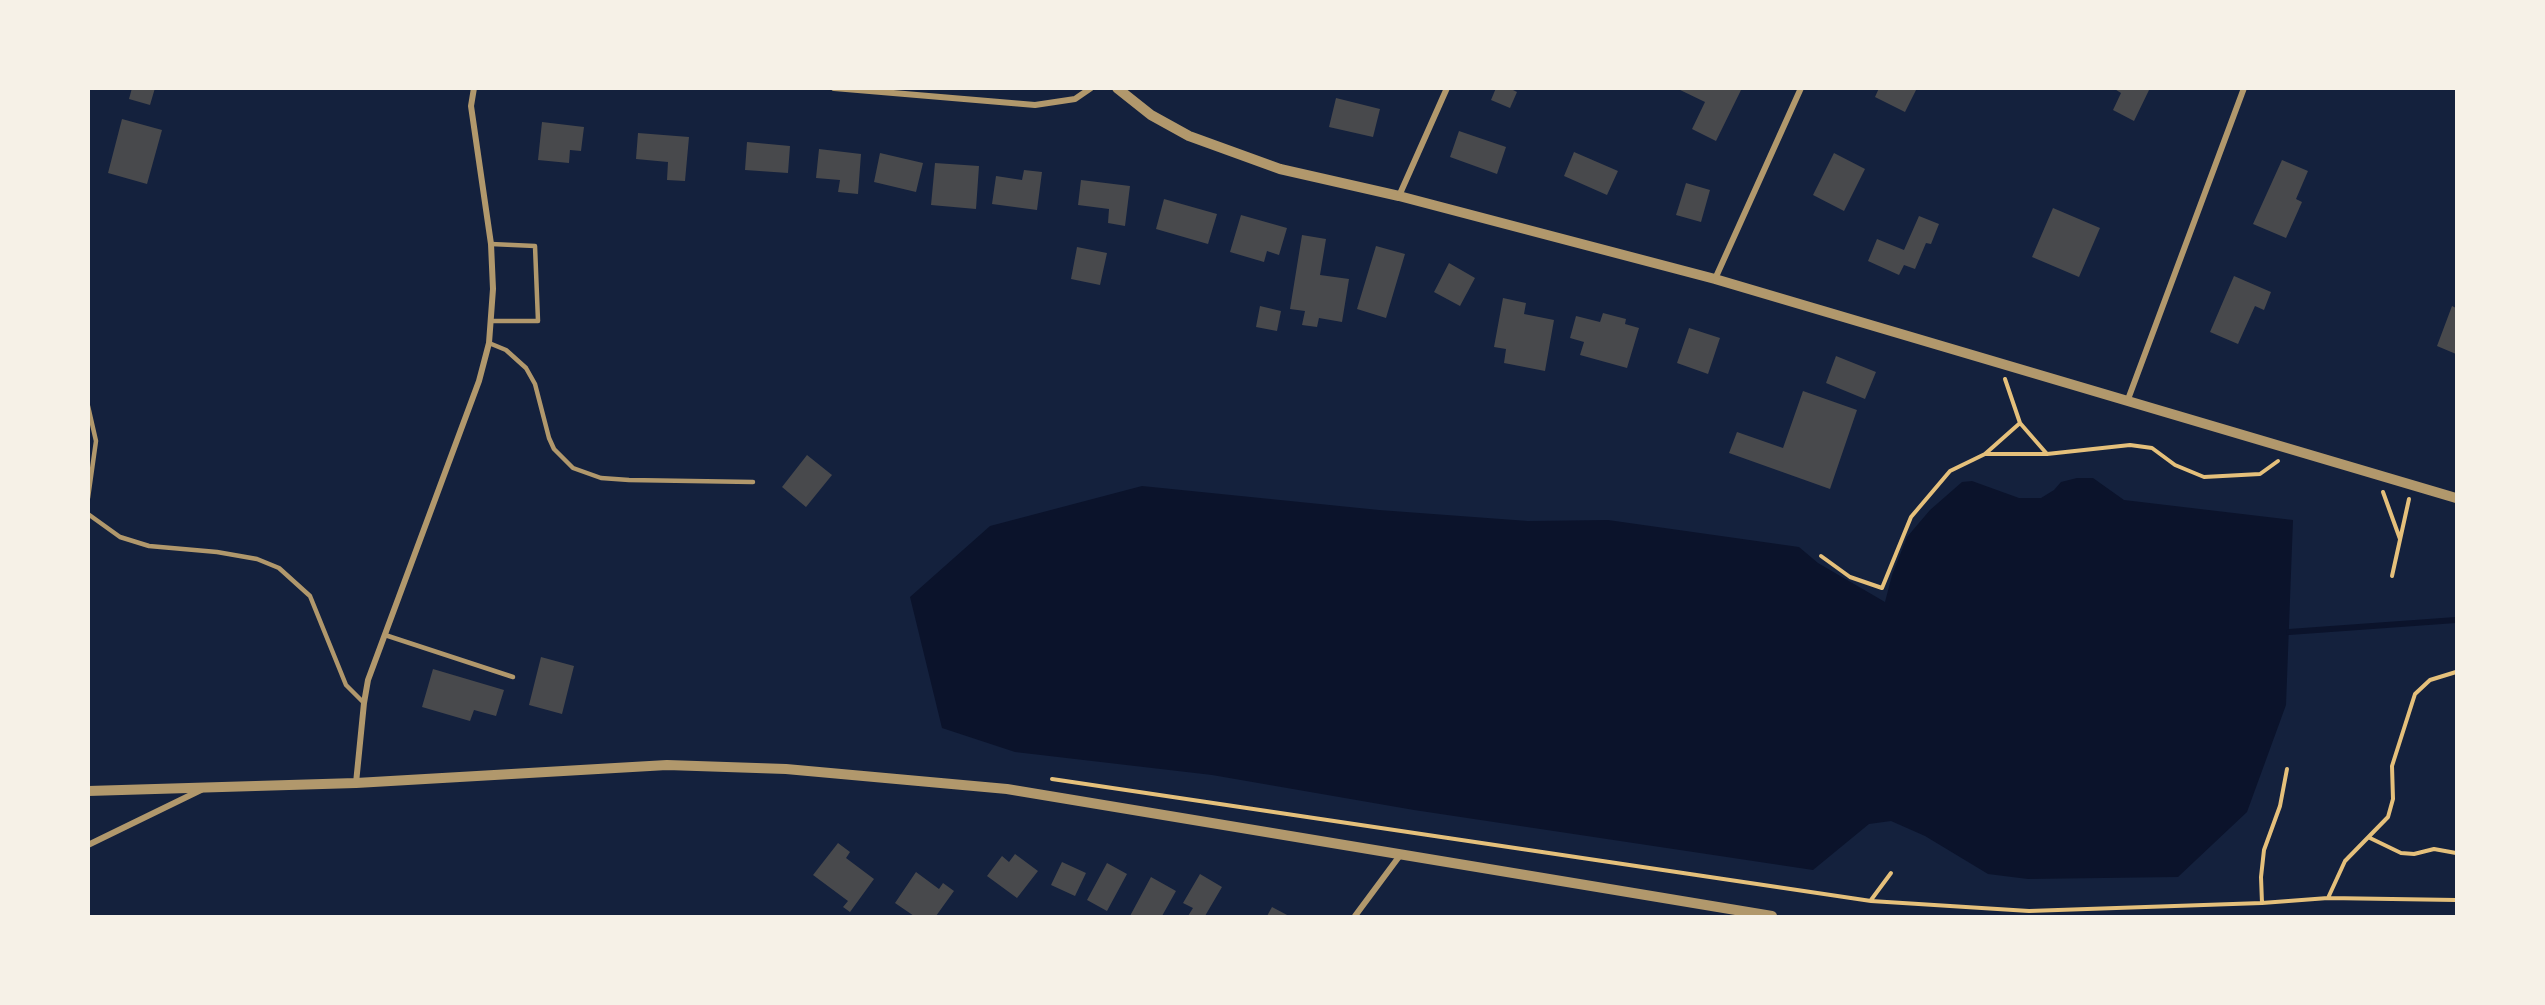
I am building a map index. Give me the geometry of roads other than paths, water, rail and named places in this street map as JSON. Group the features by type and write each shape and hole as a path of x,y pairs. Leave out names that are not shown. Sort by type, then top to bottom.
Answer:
{"street":[{"path":"356,783 368,680 479,381 489,343 494,289 491,244 471,106 474,88"},
{"path":"834,88 1035,105 1075,99 1091,88"},
{"path":"1117,88 1151,115 1189,136 1280,169 1399,196 1715,279 2457,498"},
{"path":"1399,196 1447,88"},
{"path":"1715,279 1802,88"},
{"path":"2127,402 2244,88"},
{"path":"88,791 356,783 667,765 786,769 1007,789 1772,916"},
{"path":"88,845 207,787"},
{"path":"1355,916 1401,854"}],"lane":[{"path":"491,244 535,246 538,321 491,321"},
{"path":"489,343 506,350 526,368 535,384 554,449 573,468 601,478 753,482"},
{"path":"88,406 96,441 88,498"},
{"path":"88,514 120,537 149,546 257,559 279,568 310,596 346,685 364,703"},
{"path":"385,636 513,677"}],"water":[{"path":"2077,478 2093,478 2124,500 2293,520 2286,705 2247,812 2178,877 2028,879 1988,874 1925,836 1891,821 1869,824 1813,870 1414,810 1212,775 1015,752 942,728 910,597 990,526 1142,486 1379,510 1528,521 1608,520 1799,547 1818,563 1885,602 1892,575 1907,537 1930,510 1962,482 1972,481 2019,498 2041,498 2054,490 2061,482"}],"waterway":[{"path":"2289,632 2456,620"}]}
